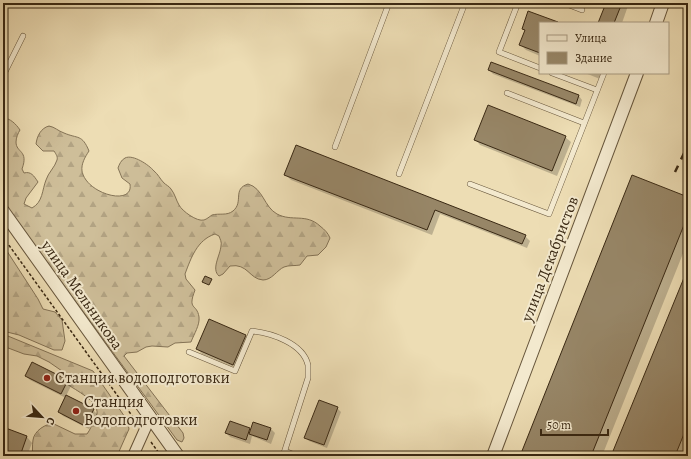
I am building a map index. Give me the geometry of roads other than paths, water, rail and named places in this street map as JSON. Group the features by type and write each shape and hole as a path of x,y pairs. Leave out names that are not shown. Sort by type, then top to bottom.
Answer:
{"street":[{"path":"656,22 663,3"},
{"name":"улица Декабристов","path":"494,456 637,74"},
{"name":"улица Мельникова","path":"3,211 178,456"},
{"path":"133,456 150,418"}],"lane":[{"path":"335,147 389,3"},
{"path":"399,174 465,3"},
{"path":"518,3 499,52 539,68"},
{"path":"564,3 582,10"},
{"path":"3,76 23,36"},
{"path":"555,74 597,90"},
{"path":"470,184 549,214 604,74"},
{"path":"507,93 584,123"},
{"path":"189,352 235,371 252,331 265,332 283,339 293,345 303,356 308,365 308,378 284,454 297,456"}],"railway":[{"path":"675,172 688,145"}],"place":[{"name":"Станция водоподготовки","path":"47,378"},
{"name":"Станция Водоподготовки","path":"76,411"}]}
